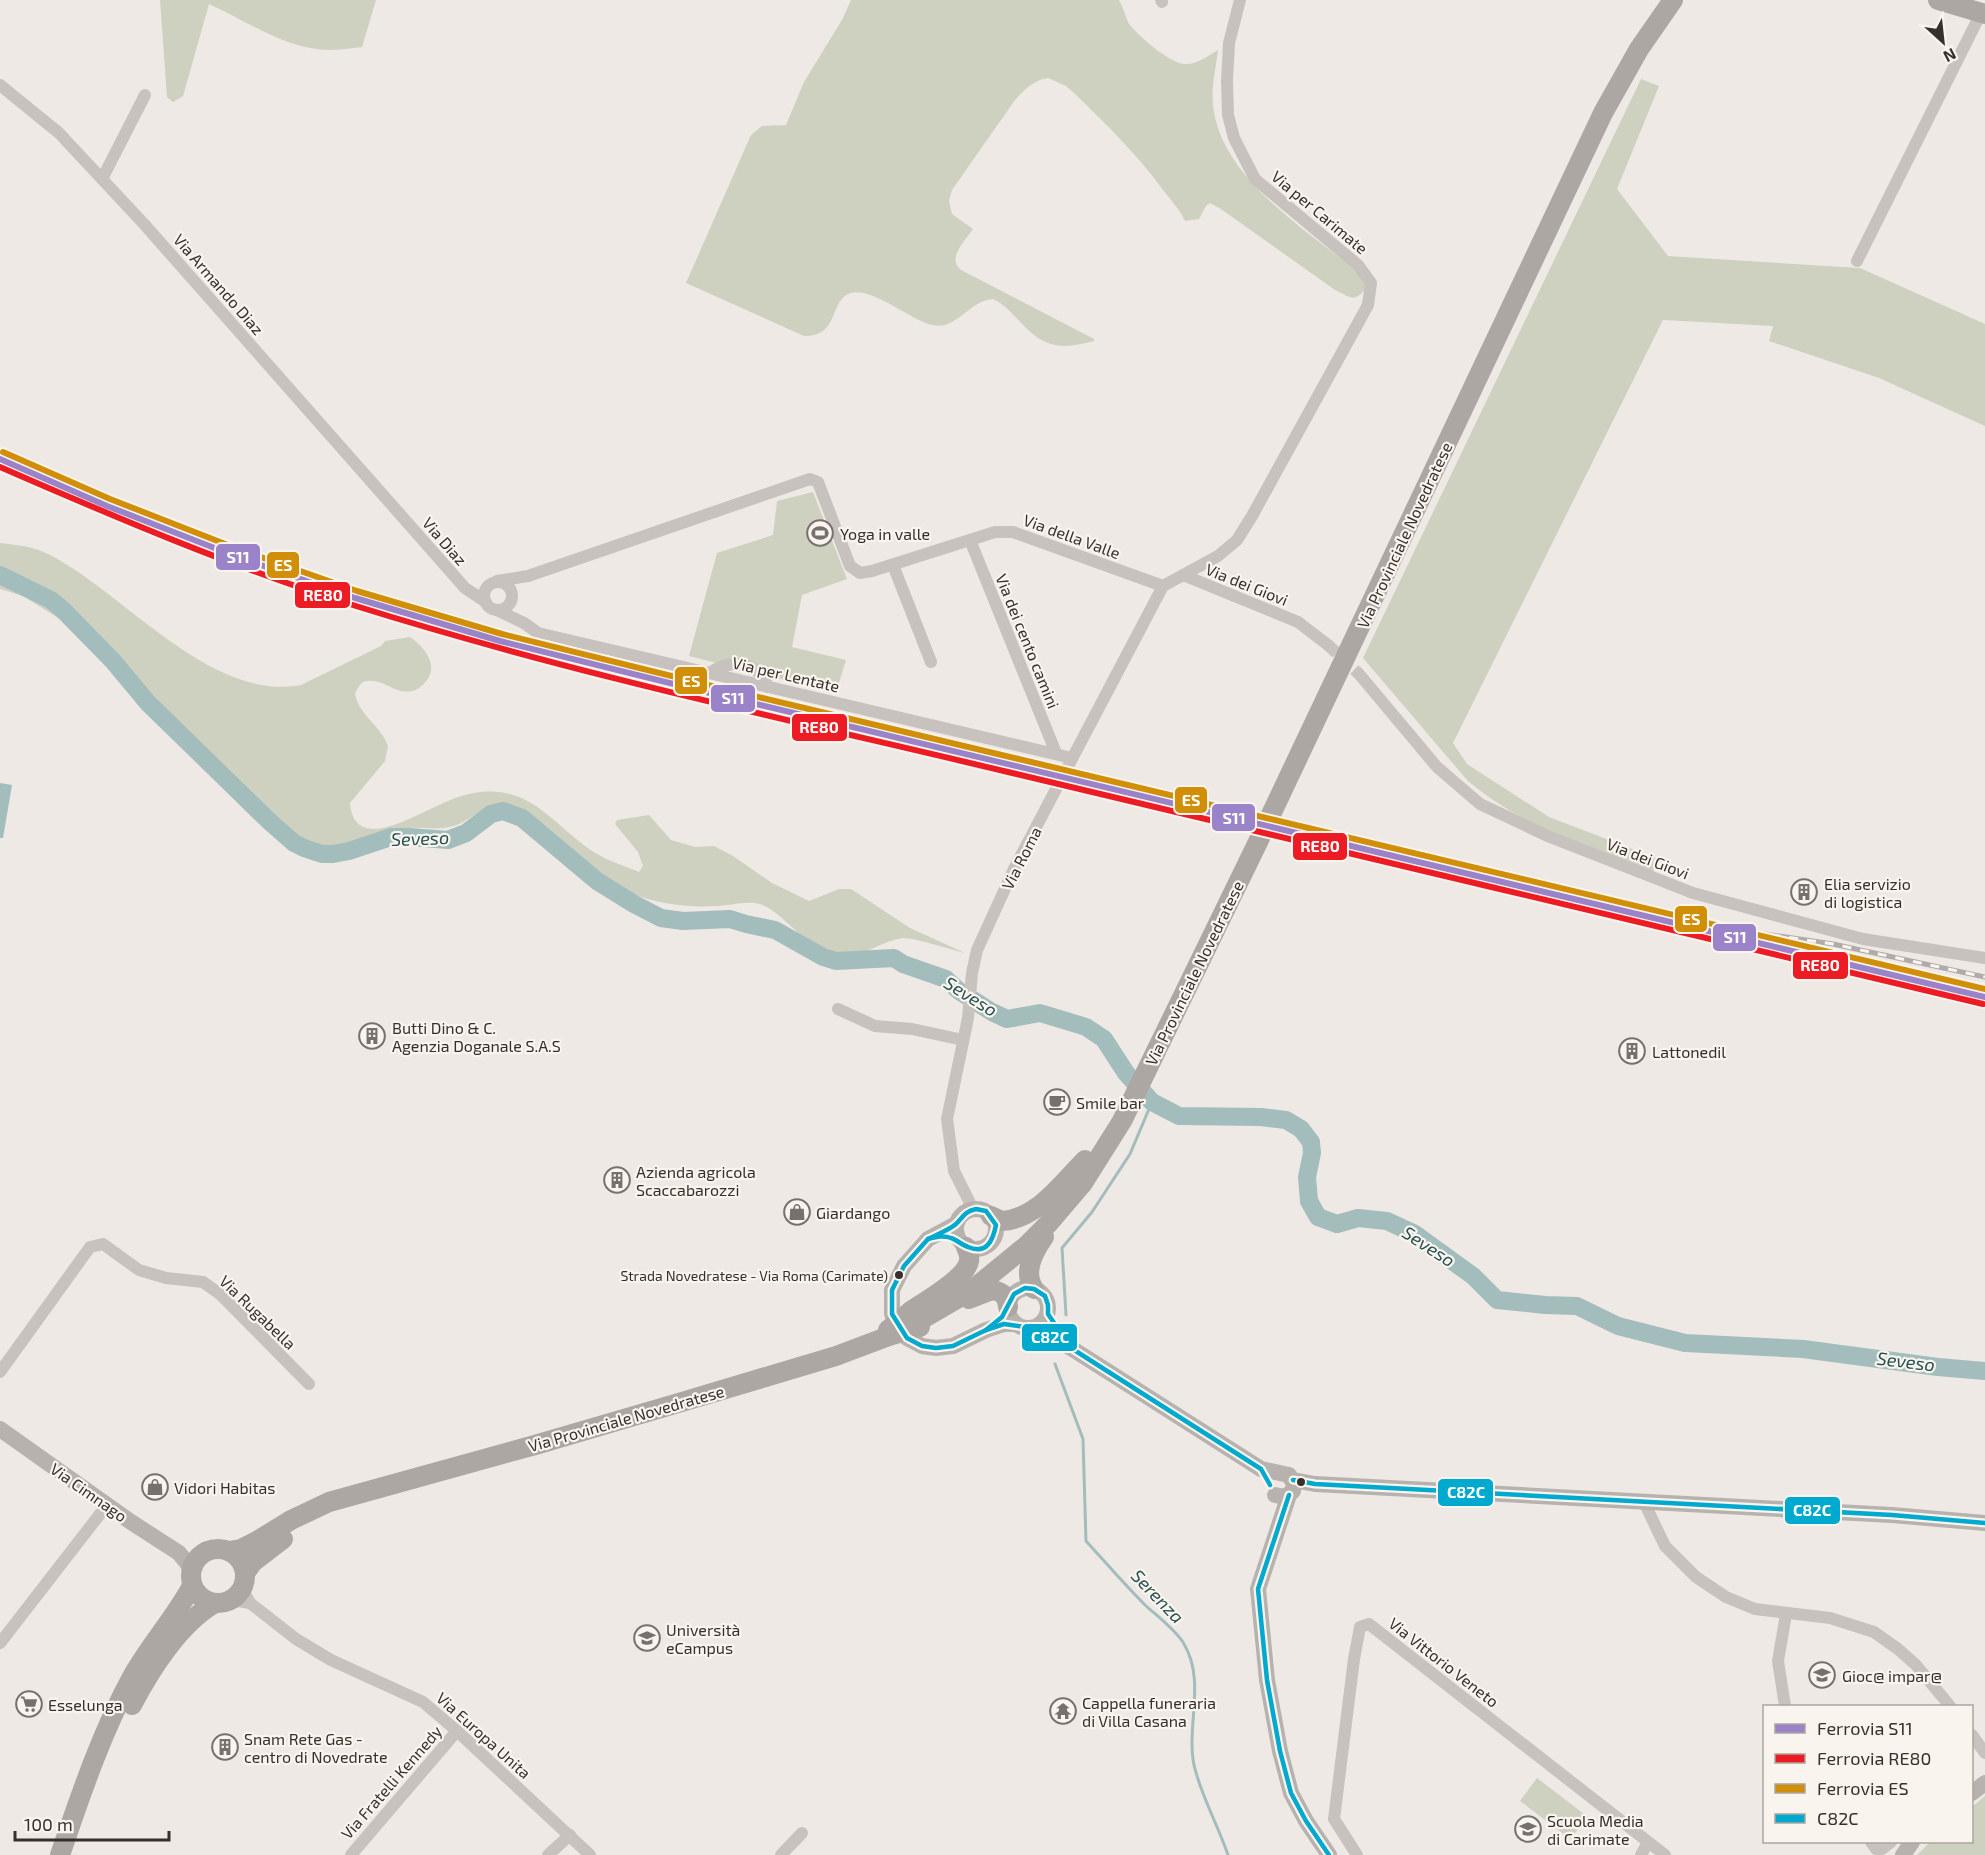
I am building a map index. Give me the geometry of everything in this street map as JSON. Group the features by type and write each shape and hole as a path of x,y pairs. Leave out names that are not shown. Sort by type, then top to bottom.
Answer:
{"main road":[{"name":"Via Provinciale Novedratese","path":"229,1551 241,1549 329,1502 812,1363 888,1333 972,1290 1026,1246 1070,1200 1106,1147 1144,1075 1257,844 1603,114 1639,49 1673,0"},
{"path":"1938,0 1983,14"},
{"name":"Via Provinciale Novedratese","path":"915,1319 999,1255 1045,1210 1131,1097"},
{"path":"915,1319 966,1268 969,1256 960,1237 963,1213 982,1212 1002,1221 1024,1216 1036,1209 1085,1160"},
{"path":"1034,1289 1028,1272 1034,1253 1070,1200"},
{"path":"982,1212 996,1230 992,1242 980,1249 960,1237 928,1239 904,1266 892,1290 892,1314 907,1338 922,1346 936,1348 953,1346 986,1330 1002,1317 1012,1315"},
{"path":"1012,1315 1011,1297 1017,1291 1025,1288 1042,1293 1047,1300 1048,1314 1071,1348"},
{"path":"915,1319 992,1290 1003,1294 1012,1315 1024,1328 1032,1328 1044,1322 1048,1314"},
{"path":"1032,1328 1071,1348 1261,1469 1283,1487 1315,1484 1642,1500 1985,1523"},
{"name":"Via Cimnago","path":"0,1429 190,1566"},
{"name":"Via Provinciale Novedratese","path":"72,1855 104,1766 140,1689 188,1625 203,1610 237,1593 253,1562 269,1548 324,1515 375,1494 439,1472"},
{"path":"1283,1487 1281,1519 1258,1590 1267,1680 1280,1751 1291,1792 1305,1821 1329,1855"},
{"path":"60,1855 96,1756 122,1695 190,1566 213,1549 229,1551 237,1556 242,1564 237,1593 201,1598 190,1566"},
{"path":"1973,1791 1985,1782"}],"street":[{"name":"Via per Carimate","path":"1183,575 1218,556 1237,540 1368,304 1371,283 1358,265 1255,179 1241,154 1228,115 1227,80 1229,44 1240,0"},
{"path":"1857,261 1983,14"},
{"name":"Via Armando Diaz","path":"0,85 58,133 102,179 401,516"},
{"path":"102,179 145,95"},
{"name":"Via della Valle","path":"528,576 810,479 818,482 850,566 860,573 893,565 995,532 1013,532 1163,586"},
{"name":"Via Diaz","path":"401,516 465,588"},
{"name":"Via dei cento camini","path":"970,540 1056,753"},
{"path":"893,565 931,662"},
{"path":"1163,586 1183,575"},
{"name":"Via dei Giovi","path":"1183,575 1298,622 1328,645"},
{"path":"465,588 528,576"},
{"path":"465,588 486,602 492,609 497,610 506,608 512,596 528,576"},
{"path":"493,583 506,584 524,623"},
{"path":"486,602 484,593 493,583"},
{"name":"Via Roma","path":"982,1212 954,1171 947,1119 963,1040 977,950 1015,867 1163,586"},
{"name":"Via per Lentate","path":"497,610 524,623 538,633 1072,758"},
{"name":"Via dei Giovi","path":"1359,674 1437,767 1480,804 1550,837 1693,893 1863,939 1985,958"},
{"path":"838,1009 875,1026 912,1029 963,1040"},
{"name":"Via Rugabella","path":"0,1372 90,1246 103,1244 139,1270 166,1278 203,1282 220,1294 309,1384"},
{"path":"1642,1500 1665,1546 1696,1576 1726,1597 1755,1609 1830,1618 1874,1632 1916,1665 1948,1705"},
{"path":"0,1643 107,1505"},
{"name":"Via Europa Unita","path":"237,1593 296,1639 331,1660 423,1702 570,1834 590,1855"},
{"path":"1785,1705 1778,1661 1786,1614"},
{"name":"Via Vittorio Veneto","path":"1357,1855 1334,1819 1354,1659 1360,1627 1369,1624 1665,1855"},
{"name":"Via Fratelli Kennedy","path":"351,1855 457,1731"},
{"path":"1973,1738 1985,1753"},
{"path":"781,1855 802,1833"},
{"path":"548,1855 570,1834"},
{"path":"1641,1855 1648,1842"},
{"path":"1872,1843 1876,1849 1882,1849 1890,1843"}],"green space":[{"path":"160,0 376,0 362,47 334,50 314,49 282,40 209,4 183,96 173,102 167,97"},
{"path":"851,0 1119,0 1132,27 1170,59 1188,64 1202,60 1218,50 1213,84 1213,105 1219,131 1231,156 1268,200 1357,271 1368,287 1353,298 1335,290 1210,203 1199,219 1185,221 1143,164 1121,140 1066,86 1048,78 1034,83 1015,100 952,190 949,201 952,214 973,229 959,249 956,260 961,270 1094,341 1065,346 1041,340 993,299 977,304 956,320 941,326 923,322 880,299 860,292 851,293 839,302 829,324 823,331 815,335 804,336 686,283 751,135 762,126 786,125 804,82 842,20"},
{"path":"1641,79 1659,86 1617,189 1668,256 1860,268 1985,324 1985,426 1879,378 1769,341 1773,326 1663,320 1453,743 1467,764 1549,817 1656,858 1653,873 1532,823 1488,796 1467,780 1363,658"},
{"path":"813,492 847,579 802,595 792,647 846,660 836,693 689,656 717,553 773,535 777,501"},
{"path":"0,543 18,545 48,554 77,571 169,640 201,661 234,677 267,686 301,685 381,646 385,641 410,637 428,656 431,668 427,680 418,688 406,692 379,682 367,681 361,684 355,694 361,708 388,746 385,761 350,803 354,818 362,826 372,829 385,828 449,800 474,793 494,792 512,795 527,801 597,854 639,872 643,866 638,852 615,824 617,820 649,815 671,840 695,847 714,846 772,883 809,901 839,889 851,889 910,928 965,953 903,938 855,955 838,956 816,947 779,915 760,904 694,906 639,897 600,876 527,817 500,804 489,806 464,822 451,827 401,829 333,849 309,846 288,834 268,812 261,815 79,631 23,596 0,589"},
{"path":"1537,1778 1588,1817 1570,1839 1520,1801"},
{"path":"1985,1796 1985,1855 1917,1855 1929,1843 1973,1843 1973,1806"}],"water":[{"path":"0,783 12,785 3,838 0,838"}],"waterway":[{"name":"Seveso","path":"0,575 51,600 62,609 113,661 148,703 269,821 294,843 304,848 322,854 333,854 391,837 448,840 466,833 491,814 503,811 522,818 597,881 661,918 683,921 730,919 775,930 823,957 836,961 894,958 903,964 946,979 959,991 1007,1019 1040,1013 1086,1027 1104,1039 1126,1073 1152,1102 1179,1116 1261,1117 1286,1120 1301,1129 1311,1142 1312,1153 1307,1177 1309,1201 1318,1217 1337,1224 1358,1218 1387,1221 1415,1234 1473,1276 1497,1300 1577,1306 1618,1326 1685,1343 1803,1349 1985,1371"},
{"name":"Serenza","path":"1066,1315 1062,1248 1092,1212 1130,1154 1152,1102"},
{"name":"Serenza","path":"1055,1364 1083,1439 1086,1541 1145,1605 1177,1634 1190,1658 1195,1688 1192,1735 1194,1765 1228,1855"}],"tunnel":[{"path":"1328,645 1359,674"}],"railway":[{"path":"1718,927 1833,944 1985,977"}],"rail line":[{"name":"ES","path":"3,452 110,499 238,549 357,591 502,634 1985,989"},
{"name":"S11","path":"0,459 107,506 235,556 355,598 500,641 1985,997"},
{"name":"RE80","path":"0,467 221,559 356,606 518,653 762,714 1983,1004"}],"transit line":[{"name":"C82C","path":"976,1209 986,1211 996,1225 991,1241 984,1248 975,1249 945,1237 928,1239 950,1228 967,1213 976,1209"},
{"name":"C82C","path":"928,1239 904,1266 892,1290 892,1314 907,1338 922,1346 936,1348 953,1346 1004,1324 1032,1328 1071,1348 1261,1469 1270,1485"},
{"name":"C82C","path":"986,1330 1002,1317 1014,1294 1025,1288 1034,1289 1045,1296 1048,1314 1071,1348"},
{"name":"C82C","path":"1293,1480 1315,1484 1892,1515 1985,1523"},
{"name":"C82C","path":"1289,1495 1258,1589 1267,1680 1280,1751 1291,1793 1306,1821 1329,1855"}],"place":[{"name":"Yoga in valle","path":"820,533"},
{"name":"Elia servizio di logistica","path":"1804,892"},
{"name":"Butti Dino & C. Agenzia Doganale S.A.S","path":"372,1036"},
{"name":"Lattonedil","path":"1632,1051"},
{"name":"Smile bar","path":"1057,1102"},
{"name":"Azienda agricola Scaccabarozzi","path":"617,1180"},
{"name":"Giardango","path":"797,1212"},
{"name":"Strada Novedratese - Via Roma (Carimate)","path":"899,1275"},
{"name":"Vidori Habitas","path":"155,1487"},
{"name":"Università eCampus","path":"647,1638"},
{"name":"Gioc@ impar@","path":"1822,1675"},
{"name":"Esselunga","path":"29,1704"},
{"name":"Cappella funeraria di Villa Casana","path":"1063,1711"},
{"name":"Snam Rete Gas - centro di Novedrate","path":"225,1747"},
{"name":"Scuola Media di Carimate","path":"1528,1829"}]}
